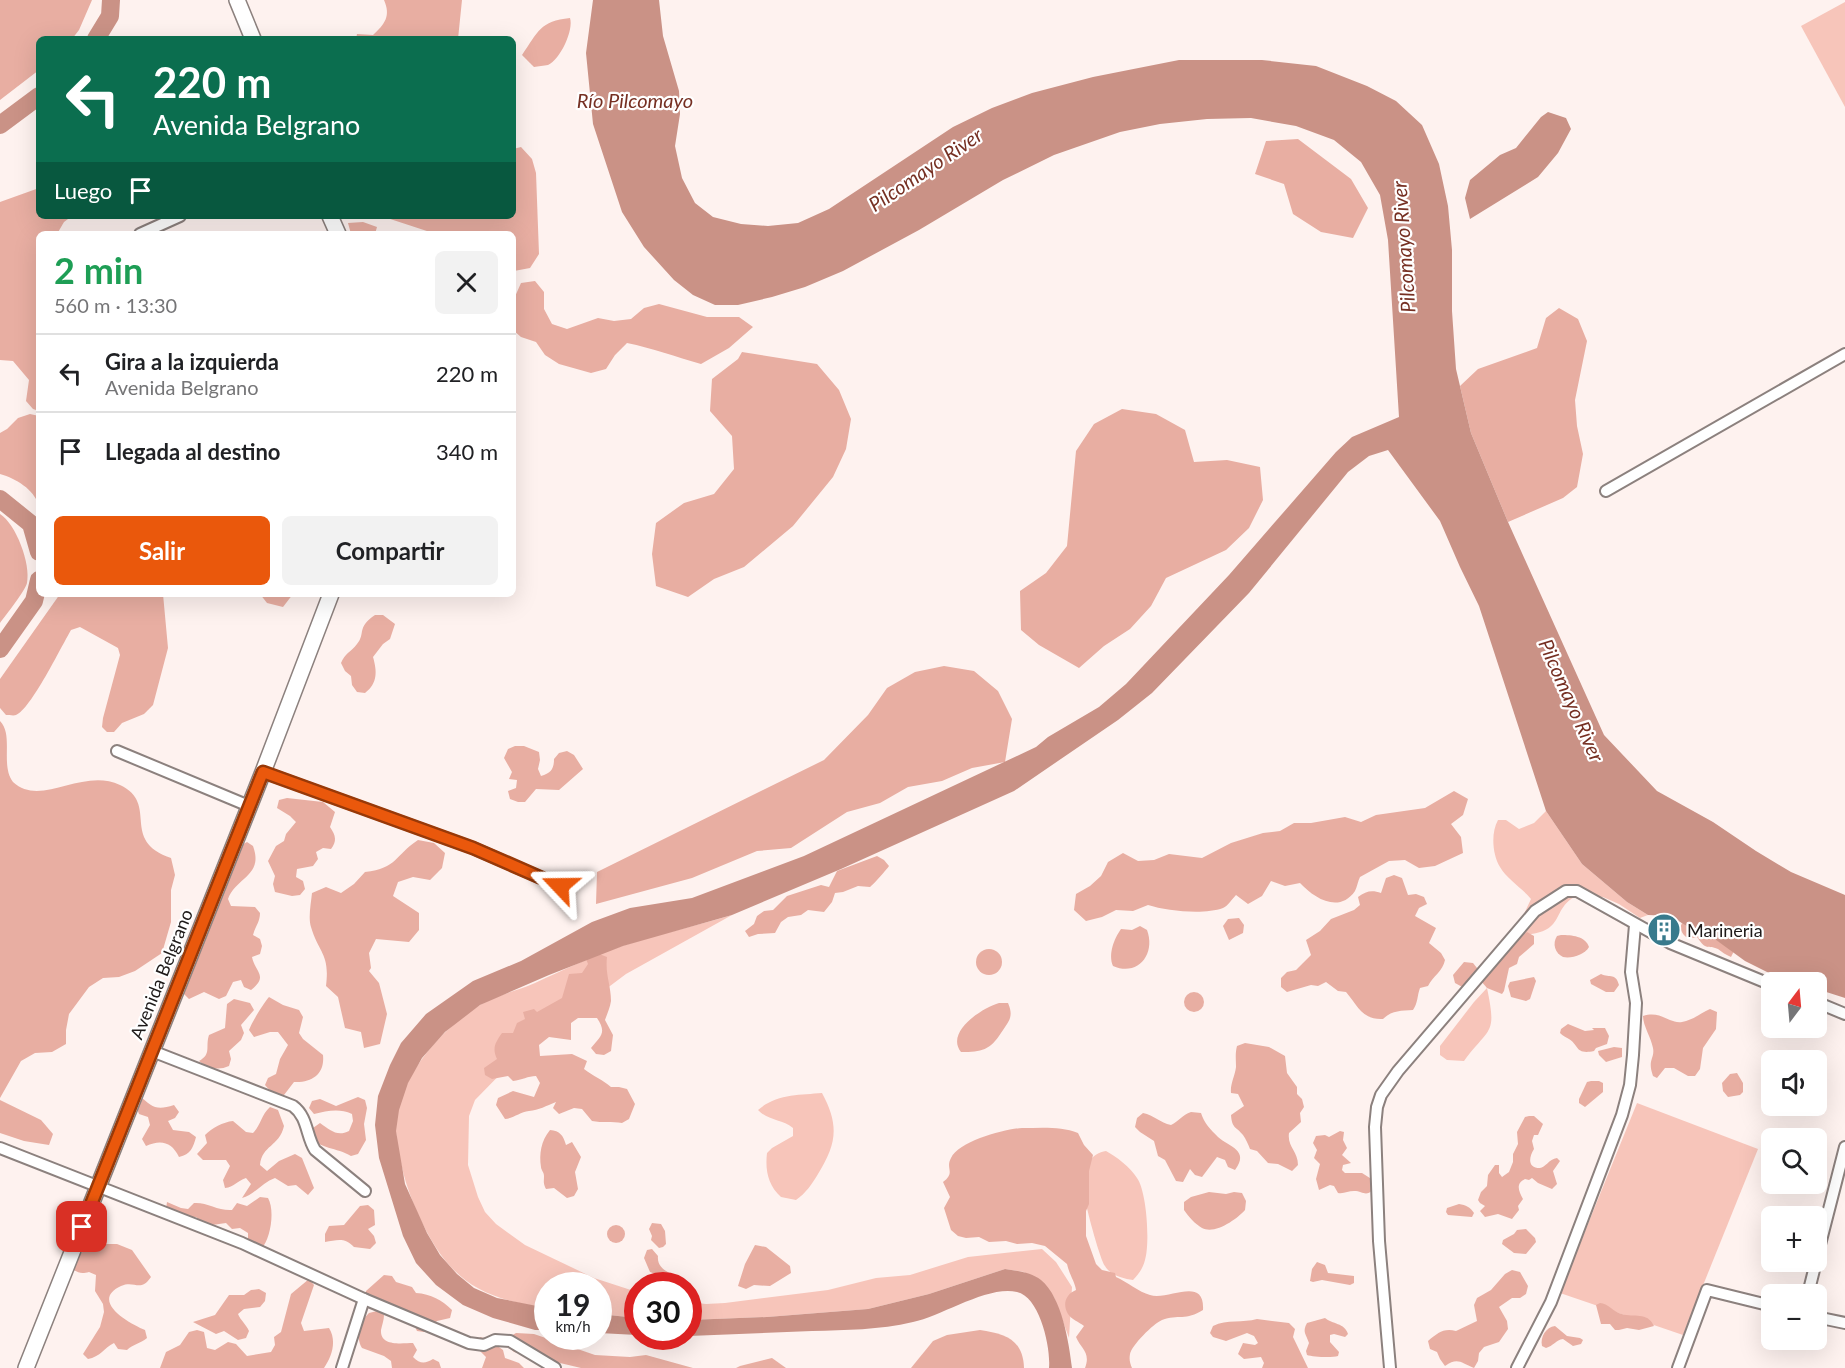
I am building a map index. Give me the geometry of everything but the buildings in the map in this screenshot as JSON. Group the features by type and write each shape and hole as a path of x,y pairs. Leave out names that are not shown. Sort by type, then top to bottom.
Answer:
{"street":[{"path":"237,0 252,36"},
{"path":"147,231 173,219"},
{"path":"1606,491 1845,354"},
{"name":"Avenida Belgrano","path":"26,1368 263,772 330,597"},
{"path":"117,751 249,806"},
{"path":"263,772 473,848 560,886"},
{"path":"1390,1368 1379,1241 1375,1127 1377,1107 1381,1095 1398,1071 1535,911 1566,891 1577,891 1595,899 1635,925 1670,943 1761,980"},
{"path":"1517,1368 1551,1302 1622,1115 1630,1085 1636,1003 1631,972 1635,925"},
{"path":"1827,1007 1845,1014"},
{"path":"152,1051 293,1106 304,1118 310,1143 315,1150 365,1191"},
{"path":"1827,1218 1845,1147"},
{"path":"0,1148 242,1243 364,1299 469,1343 484,1345 495,1340 510,1341 555,1368"},
{"path":"1678,1368 1707,1290 1761,1303"},
{"path":"342,1368 364,1299"},
{"path":"1827,1319 1845,1323"}],"shaded area":[{"path":"0,0 92,0 74,36 36,36 36,72 0,100"},
{"path":"384,0 462,0 458,36 357,36 357,34 373,35 381,27 387,15"},
{"path":"1845,2 1845,107 1801,26"},
{"path":"570,18 568,37 557,57 548,65 534,67 522,55 536,34 552,22"},
{"path":"1298,139 1351,179 1368,208 1353,238 1321,232 1293,214 1284,184 1255,174 1266,141"},
{"path":"521,147 532,159 536,173 539,254 530,268 516,271 516,231 427,231 390,219 516,219 516,148"},
{"path":"36,189 36,219 68,219 59,231 36,231 36,410 26,401 29,380 13,361 0,360 0,202"},
{"path":"363,222 377,227 376,231 350,231 348,223"},
{"path":"535,281 544,292 544,309 552,324 567,329 598,318 614,321 631,319 644,308 659,304 707,317 739,317 753,327 729,348 701,364 627,343 606,369 591,373 559,364 545,355 536,342 521,337 516,333 516,294 521,283"},
{"path":"1559,308 1578,319 1587,341 1575,400 1577,426 1583,454 1577,487 1563,498 1508,522 1471,433 1460,386 1478,369 1537,348 1546,318"},
{"path":"742,352 817,364 839,390 851,419 846,449 833,477 793,526 744,567 714,579 688,597 656,586 652,554 656,523 684,503 714,494 734,469 732,436 710,411 712,379 738,359"},
{"path":"1122,409 1156,414 1185,430 1194,462 1227,460 1260,467 1263,500 1249,528 1226,550 1166,578 1151,606 1130,629 1104,646 1079,668 1039,645 1021,630 1020,591 1046,573 1067,546 1076,451 1094,424"},
{"path":"30,414 36,415 36,499 24,485 0,474 0,433 18,418"},
{"path":"0,514 17,535 28,575 23,592 0,623"},
{"path":"58,597 163,597 168,648 153,705 144,714 122,723 114,732 107,732 102,727 120,655 118,648 80,627 71,630 30,702 15,715 6,715 0,708 0,679"},
{"path":"262,597 291,597 283,607 267,603"},
{"path":"375,615 383,615 395,624 390,639 373,657 376,672 372,685 365,693 357,692 352,685 351,676 341,663 360,640 365,623"},
{"path":"944,666 974,671 998,691 1012,719 1005,762 972,768 942,781 908,787 880,803 847,812 791,848 757,851 692,878 596,904 597,872 824,760 868,715 887,688 915,672"},
{"path":"0,721 6,734 7,767 13,782 24,789 36,791 91,781 106,781 120,785 132,793 138,802 147,842 171,858 175,875 171,890 171,922 162,953 135,971 119,977 103,978 89,987 69,1014 66,1044 52,1052 35,1053 21,1061 0,1098"},
{"path":"524,746 539,752 538,769 541,776 551,770 554,759 559,753 567,751 574,755 583,769 559,790 536,789 525,802 518,802 510,799 508,791 516,788 517,780 509,779 512,772 504,758 508,749"},
{"path":"1454,791 1468,799 1463,815 1451,824 1461,837 1463,853 1435,866 1419,868 1405,860 1389,861 1360,877 1355,891 1342,902 1334,903 1319,898 1300,883 1285,886 1271,881 1262,896 1248,904 1236,895 1225,907 1215,910 1186,911 1148,905 1133,911 1116,910 1086,921 1074,910 1076,894 1090,886 1101,876 1108,862 1123,853 1138,861 1154,860 1169,854 1202,858 1231,843 1263,833 1280,831 1294,823 1311,823 1345,817 1361,822 1376,815 1425,808"},
{"path":"287,798 323,802 335,812 330,827 335,838 333,846 331,849 323,848 316,852 318,859 313,866 297,869 296,877 303,881 305,889 300,895 292,896 275,892 273,884 275,876 268,861 276,846 284,841 286,834 296,822 277,808 279,800"},
{"path":"1546,811 1582,864 1627,902 1648,915 1640,918 1619,904 1603,897 1578,895 1569,901 1553,925 1546,929 1523,935 1517,929 1531,899 1507,876 1497,862 1494,850 1494,831 1498,820 1506,820 1519,829 1534,823"},
{"path":"418,840 434,843 445,853 442,868 430,880 413,877 398,882 393,896 419,913 419,930 409,942 376,939 369,953 371,968 369,971 379,983 387,1014 380,1044 364,1048 361,1032 345,1028 338,997 326,986 325,960 310,923 312,893 326,887 341,893 365,872 384,868 395,861"},
{"path":"247,842 253,846 255,864 228,899 231,906 255,907 260,913 253,935 260,939 262,946 260,954 252,957 260,977 259,981 251,990 244,987 241,980 233,982 226,996 219,999 204,992 189,999 183,993 240,846"},
{"path":"877,856 889,866 870,887 858,886 835,893 832,902 824,912 808,910 801,915 788,917 781,922 775,933 749,937 745,931 754,924 757,916 764,911 773,910 787,896 821,885 829,887 837,871"},
{"path":"1394,875 1402,878 1408,895 1416,894 1424,897 1427,904 1419,908 1415,916 1436,928 1429,943 1441,953 1445,960 1428,986 1420,988 1413,1010 1397,1012 1383,1019 1376,1019 1365,1015 1346,992 1338,991 1326,982 1318,986 1311,985 1287,992 1281,987 1281,978 1287,972 1296,970 1311,955 1306,940 1320,931 1331,919 1354,910 1360,905 1358,897 1361,895 1369,892 1381,893 1386,878"},
{"path":"732,915 626,974 522,1052 475,1100 469,1116 468,1165 485,1212 496,1224 525,1245 581,1272 534,1272 534,1306 483,1291 453,1269 428,1235 417,1212 404,1174 396,1133 397,1114 402,1095 422,1059 435,1043 465,1015 486,1002 578,963 649,938"},
{"path":"1239,918 1244,925 1243,933 1229,940 1223,926 1228,919"},
{"path":"1682,923 1694,931 1712,937 1734,951 1731,957 1718,949 1705,946 1697,937 1686,937 1680,928"},
{"path":"1140,926 1147,930 1149,939 1147,955 1143,961 1130,968 1122,969 1113,966 1112,947 1121,929 1132,930"},
{"path":"1527,932 1534,936 1534,944 1519,957 1517,964 1509,968 1502,994 1487,988 1481,981 1466,989 1455,983 1453,975 1464,962 1473,963 1481,973 1495,967 1509,948"},
{"path":"1561,935 1581,938 1589,947 1578,955 1563,957 1555,948 1555,939"},
{"path":"989,949 998,953 1002,962 998,971 989,975 980,971 976,962 980,953"},
{"path":"594,952 607,957 611,1001 605,1020 613,1035 611,1051 604,1055 596,1054 591,1048 602,1034 602,1027 597,1018 578,1018 571,1023 571,1040 549,1037 539,1045 540,1056 572,1054 587,1061 584,1069 611,1087 627,1089 635,1104 629,1119 622,1123 592,1121 582,1109 574,1108 559,1114 553,1108 556,1102 505,1119 496,1105 498,1098 513,1091 534,1097 540,1083 536,1076 513,1081 508,1076 492,1079 485,1075 484,1068 497,1059 495,1046 498,1040 502,1033 513,1033 517,1023 525,1019 523,1012 534,1009 537,1012 562,998 569,974 582,973 588,964 585,956"},
{"path":"1601,974 1616,979 1619,985 1614,992 1606,992 1591,984 1590,980"},
{"path":"1534,977 1536,981 1530,999 1526,1001 1511,997 1508,986 1510,982"},
{"path":"1487,988 1491,1015 1489,1029 1464,1061 1447,1060 1440,1055 1440,1046"},
{"path":"1194,992 1201,995 1204,1002 1201,1009 1194,1012 1187,1009 1184,1002 1187,995"},
{"path":"269,997 299,1010 303,1017 299,1033 323,1055 322,1067 316,1076 306,1081 294,1082 284,1095 273,1093 265,1085 268,1078 276,1074 280,1059 288,1045 278,1032 254,1037 249,1030"},
{"path":"234,999 250,1003 254,1010 241,1025 244,1033 241,1040 229,1051 231,1059 229,1066 210,1067 199,1061 207,1053 209,1035 225,1028 227,1004"},
{"path":"999,1003 1008,1003 1011,1015 997,1039 985,1049 961,1052 957,1044 962,1029 975,1015"},
{"path":"1710,1009 1717,1012 1716,1029 1703,1048 1700,1069 1695,1076 1688,1076 1674,1068 1665,1068 1657,1078 1653,1076 1651,1063 1653,1048 1643,1016 1655,1015 1682,1022"},
{"path":"1568,1024 1585,1031 1594,1030 1592,1028 1605,1028 1609,1036 1607,1044 1594,1051 1580,1051 1572,1041 1560,1033 1561,1029"},
{"path":"1245,1043 1269,1047 1285,1056 1287,1073 1297,1087 1297,1094 1302,1099 1304,1107 1300,1113 1301,1122 1289,1133 1298,1165 1292,1171 1278,1164 1268,1163 1257,1151 1250,1149 1241,1132 1232,1123 1231,1115 1244,1106 1238,1094 1231,1093 1231,1090 1236,1067 1237,1046"},
{"path":"1614,1047 1622,1048 1622,1057 1606,1062 1599,1055 1598,1051"},
{"path":"1737,1073 1743,1083 1743,1092 1740,1095 1728,1097 1723,1091 1722,1083 1730,1074"},
{"path":"1587,1082 1603,1083 1603,1092 1585,1107 1579,1103 1579,1099"},
{"path":"822,1093 832,1116 834,1135 829,1154 816,1178 803,1194 796,1200 781,1197 768,1177 767,1153 793,1136 793,1128 758,1110 780,1098"},
{"path":"139,1095 158,1108 174,1105 179,1112 175,1118 168,1121 173,1130 189,1132 196,1137 189,1152 179,1157 166,1143 146,1146 142,1139 150,1125 148,1117 139,1114 136,1106"},
{"path":"358,1097 365,1100 367,1108 364,1124 366,1140 358,1154 351,1156 323,1146 314,1140 310,1135 313,1128 320,1123 334,1132 345,1133 349,1131 353,1121 352,1114 342,1111 314,1114 309,1108 312,1101 320,1099 336,1106"},
{"path":"0,1100 41,1120 53,1134 49,1145 24,1141 0,1133"},
{"path":"1637,1103 1758,1149 1683,1335 1560,1293"},
{"path":"270,1107 278,1110 284,1126 282,1133 264,1153 260,1165 267,1171 279,1161 295,1154 302,1158 314,1188 308,1195 296,1185 288,1186 275,1178 242,1198 251,1184 246,1178 225,1188 223,1180 230,1166 226,1160 203,1160 197,1154 207,1143 205,1135 225,1123 233,1121 246,1132 253,1133"},
{"path":"1191,1112 1201,1113 1213,1132 1239,1153 1239,1163 1235,1170 1228,1167 1225,1160 1217,1157 1202,1177 1195,1175 1190,1169 1183,1182 1176,1181 1165,1160 1158,1156 1154,1141 1135,1127 1137,1118 1143,1113 1171,1125"},
{"path":"1534,1116 1543,1124 1532,1141 1534,1149 1530,1159 1531,1164 1536,1168 1542,1168 1557,1158 1560,1161 1553,1171 1557,1184 1552,1189 1532,1178 1525,1179 1519,1185 1523,1199 1512,1219 1498,1214 1485,1217 1480,1211 1485,1206 1478,1200 1481,1192 1487,1186 1488,1175 1495,1165 1499,1165 1499,1173 1502,1177 1509,1172 1518,1144 1517,1132 1525,1117"},
{"path":"1022,1128 1058,1128 1078,1133 1084,1145 1093,1155 1089,1171 1086,1236 1096,1264 1102,1270 1115,1273 1116,1277 1150,1295 1192,1291 1202,1300 1203,1310 1192,1315 1162,1320 1148,1330 1130,1354 1132,1368 1085,1368 1086,1354 1076,1337 1084,1326 1069,1316 1065,1307 1067,1297 1076,1290 1067,1264 1045,1246 1006,1241 989,1242 979,1237 958,1236 951,1230 944,1208 950,1197 943,1182 950,1173 951,1158 972,1141 994,1133"},
{"path":"550,1130 561,1134 566,1145 572,1142 581,1157 575,1172 578,1189 574,1196 567,1198 554,1188 546,1189 544,1185 541,1152"},
{"path":"1340,1131 1344,1132 1343,1140 1347,1148 1342,1155 1351,1163 1343,1165 1342,1170 1345,1173 1362,1173 1373,1180 1373,1190 1370,1192 1338,1193 1334,1186 1330,1185 1319,1190 1316,1179 1320,1164 1314,1158 1317,1150 1313,1143 1316,1136 1329,1137"},
{"path":"1106,1151 1131,1170 1143,1194 1147,1218 1147,1252 1142,1268 1133,1280 1114,1274 1105,1266 1085,1198 1082,1176 1086,1166 1096,1155"},
{"path":"1209,1192 1242,1193 1246,1201 1245,1210 1237,1218 1219,1228 1207,1230 1202,1228 1184,1210 1184,1202 1191,1197"},
{"path":"260,1197 268,1198 271,1210 269,1232 261,1249 248,1241 248,1233 240,1228 232,1229 226,1223 207,1224 196,1217 188,1219 166,1209 167,1202 188,1209 194,1203 199,1203 232,1210 237,1203 247,1206"},
{"path":"1459,1204 1471,1209 1474,1213 1472,1217 1448,1215 1447,1208"},
{"path":"368,1205 374,1210 375,1225 368,1229 376,1243 370,1249 354,1247 344,1240 325,1242 325,1234 329,1226 344,1225 360,1206"},
{"path":"652,1223 661,1224 665,1231 666,1244 663,1247 659,1248 651,1240 649,1229"},
{"path":"612,1225 620,1225 625,1230 623,1241 612,1243 607,1238 607,1230"},
{"path":"1526,1229 1536,1242 1526,1254 1514,1253 1502,1244 1503,1240 1517,1230"},
{"path":"117,1244 132,1250 151,1277 144,1284 121,1286 112,1292 109,1298 111,1305 130,1323 145,1330 147,1338 127,1350 118,1349 114,1343 88,1359 83,1354 100,1327 104,1312 103,1304 95,1291 96,1275 89,1272 80,1273 71,1268 84,1250 89,1247"},
{"path":"755,1245 766,1247 790,1266 791,1273 770,1286 754,1285 746,1289 738,1286 745,1264"},
{"path":"652,1249 658,1256 658,1262 668,1272 650,1272 644,1258 647,1250"},
{"path":"1042,1249 1056,1262 1072,1287 1069,1338 1054,1297 1024,1272 1005,1269 929,1294 868,1309 702,1320 702,1304 725,1303 828,1290 876,1278 910,1275 968,1257"},
{"path":"1317,1262 1325,1265 1328,1273 1354,1276 1354,1283 1350,1285 1322,1280 1310,1281 1312,1269"},
{"path":"1512,1270 1520,1272 1528,1286 1526,1294 1520,1298 1512,1298 1499,1307 1507,1321 1508,1329 1499,1342 1484,1347 1479,1353 1474,1368 1456,1361 1445,1366 1437,1352 1430,1349 1428,1341 1441,1332 1456,1331 1477,1321 1474,1305 1477,1298 1491,1290 1505,1274"},
{"path":"384,1275 392,1276 396,1282 412,1287 416,1293 440,1300 452,1310 450,1318 437,1321 424,1332 417,1331 411,1318 388,1309 387,1301 364,1299 366,1291"},
{"path":"309,1279 314,1285 301,1323 304,1331 329,1328 333,1338 332,1348 324,1368 160,1368 166,1352 180,1345 189,1332 197,1330 204,1332 207,1348 215,1350 228,1342 236,1344 247,1356 271,1352 275,1345 274,1337 281,1332 291,1294"},
{"path":"612,1284 624,1288 624,1317 612,1315"},
{"path":"259,1289 266,1293 265,1301 260,1307 244,1309 238,1314 249,1331 246,1338 238,1340 224,1331 216,1334 193,1322 215,1315 229,1295 244,1295 251,1290"},
{"path":"1600,1303 1622,1314 1648,1318 1654,1326 1639,1330 1627,1328 1615,1330 1610,1324 1601,1324 1596,1305"},
{"path":"377,1311 384,1315 381,1330 384,1339 392,1343 413,1343 417,1350 413,1357 420,1362 433,1359 439,1362 441,1368 392,1368 391,1361 384,1356 362,1348 359,1339 361,1325 369,1313"},
{"path":"1325,1318 1341,1326 1348,1334 1345,1337 1330,1335 1330,1342 1339,1352 1338,1356 1307,1355 1309,1343 1305,1331 1307,1323"},
{"path":"1257,1319 1289,1323 1295,1329 1293,1337 1308,1368 1262,1368 1264,1363 1261,1357 1244,1359 1238,1354 1243,1343 1255,1345 1258,1343 1254,1336 1247,1333 1226,1341 1213,1337 1210,1333 1213,1326 1218,1324"},
{"path":"1555,1326 1567,1336 1583,1340 1581,1344 1573,1346 1563,1339 1546,1348 1542,1346 1544,1333"},
{"path":"980,1330 1005,1336 1016,1344 1023,1358 1024,1368 911,1368 933,1341 947,1335"},
{"path":"516,1333 534,1334 534,1350 580,1350 595,1355 630,1357 646,1355 693,1368 581,1368 514,1352 502,1341"},
{"path":"480,1337 488,1339 503,1350 505,1358 519,1363 524,1368 482,1368 486,1357 477,1344"},
{"path":"772,1358 786,1368 736,1368 740,1366"}],"water":[{"path":"593,0 659,0 663,36 679,91 680,114 675,146 682,178 695,203 713,217 741,224 768,226 798,223 829,209 953,127 992,108 1032,93 1093,77 1179,60 1262,60 1316,66 1367,86 1396,101 1422,125 1439,164 1448,206 1452,250 1452,311 1456,369 1471,433 1508,522 1604,735 1657,791 1713,822 1791,872 1845,895 1845,998 1827,992 1827,972 1767,972 1745,961 1712,937 1694,931 1671,916 1648,915 1627,902 1582,864 1546,811 1479,606 1440,521 1388,450 1369,456 1348,472 1249,593 1152,693 1118,720 1014,791 732,915 623,946 549,975 480,1005 445,1032 422,1058 408,1083 399,1110 396,1131 405,1184 427,1233 440,1255 474,1288 497,1298 534,1305 534,1330 493,1318 463,1305 436,1285 416,1263 403,1236 379,1158 375,1125 378,1096 390,1065 401,1043 426,1014 473,981 521,961 592,922 630,908 692,898 804,856 1036,747 1048,737 1099,707 1126,684 1229,575 1336,452 1352,437 1399,417 1388,240 1380,195 1361,162 1334,140 1296,126 1251,118 1207,119 1160,124 1120,132 1054,155 1003,180 919,230 843,271 805,287 772,297 738,305 715,305 693,295 674,280 644,247 622,212 593,124 586,53"},
{"path":"1548,112 1566,118 1571,129 1558,153 1538,177 1470,219 1465,198 1470,180 1500,155 1516,148 1541,117"},
{"path":"1005,1269 1033,1275 1041,1280 1054,1297 1063,1321 1072,1368 1049,1368 1046,1336 1038,1313 1025,1296 1017,1292 993,1293 925,1319 888,1327 702,1336 702,1320 868,1309 929,1294"},
{"path":"612,1315 624,1317 624,1334 612,1334"}],"waterway":[{"path":"98,36 110,16 111,0"},
{"path":"0,125 36,98"},
{"path":"0,499 31,524 36,542"},
{"path":"0,649 34,601 36,593"}],"place":[{"name":"Marineria","path":"1664,930"}],"route":[{"path":"82,1227 263,772 473,848 560,886"}],"water label":[{"name":"Río Pilcomayo","path":"635,100"},
{"name":"Pilcomayo River","path":"925,169"},
{"name":"Pilcomayo River","path":"1403,247"},
{"name":"Pilcomayo River","path":"1572,700"}]}
